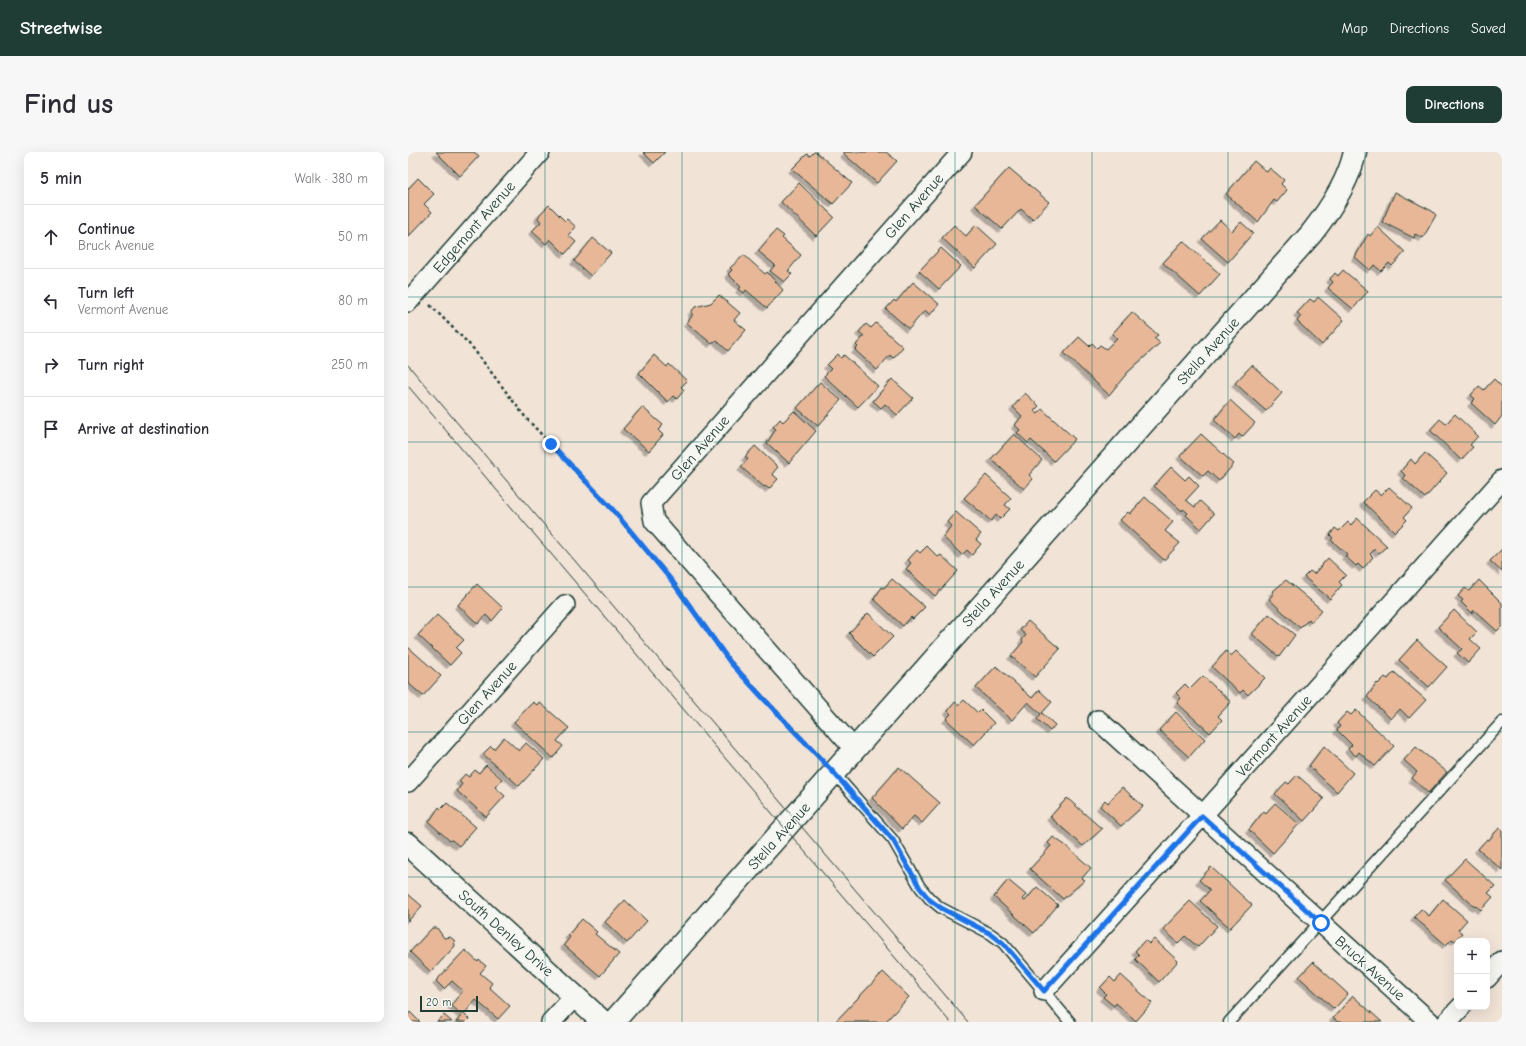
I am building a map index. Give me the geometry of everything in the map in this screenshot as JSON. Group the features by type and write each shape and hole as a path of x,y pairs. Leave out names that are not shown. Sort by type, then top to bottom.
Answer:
{"street":[{"name":"Edgemont Avenue","path":"411,293 540,152"},
{"name":"Glen Avenue","path":"855,750 654,521 651,503 962,152"},
{"name":"Stella Avenue","path":"613,1022 1311,234 1326,214 1341,188 1355,152"},
{"name":"Vermont Avenue","path":"1044,991 1502,480"},
{"name":"Glen Avenue","path":"408,782 565,605"},
{"name":"Bruck Avenue","path":"1098,720 1430,1022"},
{"name":"South Denley Drive","path":"408,844 603,1022"},
{"path":"1490,975 1502,961"},
{"path":"551,1022 575,996"},
{"path":"1447,1022 1457,1010"}],"lane":[{"path":"1229,1022 1321,923 1502,722"},
{"path":"834,773 893,840 920,888 930,900 941,908 991,934 1003,943 1070,1022"}],"path":[{"path":"411,293 472,347 526,418 614,511 667,575 730,662 834,773"}],"building":[{"path":"436,152 474,152 479,156 460,176"},
{"path":"643,152 665,152 654,163"},
{"path":"816,152 852,183 833,204 792,169 807,154 810,156"},
{"path":"844,152 886,152 897,161 877,183 844,154"},
{"path":"1254,161 1267,172 1270,168 1284,180 1281,184 1287,190 1277,202 1274,200 1258,222 1226,194"},
{"path":"1009,168 1049,202 1033,220 1021,209 1002,229 975,205"},
{"path":"418,178 434,194 424,204 432,212 408,237 408,189"},
{"path":"799,183 834,217 816,236 781,202"},
{"path":"1395,192 1432,211 1436,215 1423,238 1415,234 1414,238 1382,222"},
{"path":"549,205 565,221 567,219 576,227 568,235 576,242 565,254 550,239 546,244 532,231 541,222 538,218 540,214"},
{"path":"1220,220 1232,231 1241,222 1253,233 1228,262 1202,239"},
{"path":"954,225 966,236 976,225 997,244 975,268 942,238"},
{"path":"1378,227 1405,252 1392,266 1389,263 1381,271 1374,265 1370,270 1355,257 1368,234 1370,236"},
{"path":"776,230 784,236 782,238 801,255 788,271 792,274 784,282 770,271 775,265 758,251"},
{"path":"593,238 611,253 591,276 574,261"},
{"path":"1183,241 1220,274 1200,296 1163,263"},
{"path":"941,248 961,266 939,289 919,271"},
{"path":"744,255 765,274 767,272 783,290 767,308 746,290 744,293 739,289 741,287 728,274 732,270 730,268"},
{"path":"1343,270 1368,291 1353,309 1328,288 1333,282 1330,279 1335,273 1338,276"},
{"path":"913,282 939,304 930,315 925,310 909,329 886,309 894,300 896,302"},
{"path":"719,295 740,313 734,320 746,330 728,351 716,340 712,344 687,323 692,316 692,311 695,307 711,303"},
{"path":"1318,297 1344,320 1322,345 1297,321 1301,316 1297,313 1310,299 1314,302"},
{"path":"1132,312 1158,335 1154,338 1160,343 1128,372 1109,395 1064,353 1079,337 1089,346 1092,343 1097,348 1100,345 1106,349 1117,338 1112,334"},
{"path":"876,323 903,347 893,358 890,355 877,370 855,350 858,347 856,345 864,336 859,332 866,324 871,328"},
{"path":"838,354 841,358 844,355 878,386 858,407 824,376 831,369 827,365"},
{"path":"654,355 667,367 669,364 687,381 681,387 684,390 677,399 673,396 668,402 639,373"},
{"path":"1252,365 1282,393 1266,411 1235,383"},
{"path":"892,379 913,398 897,415 885,404 881,408 873,401"},
{"path":"1494,379 1502,387 1502,416 1495,425 1471,403 1475,399 1471,395 1479,386 1484,390"},
{"path":"820,382 841,400 818,426 797,408"},
{"path":"1025,393 1039,406 1034,411 1038,414 1042,409 1075,439 1054,461 1031,440 1028,443 1017,433 1020,430 1015,425 1022,416 1013,407"},
{"path":"1230,400 1255,423 1242,437 1239,434 1235,439 1214,420"},
{"path":"642,407 663,425 658,430 663,435 649,451 623,429"},
{"path":"794,411 816,431 789,463 767,443 776,429 773,427 780,419 783,422"},
{"path":"1455,414 1478,436 1470,445 1473,447 1461,460 1430,430 1440,419 1446,424"},
{"path":"1014,434 1042,460 1029,475 1033,479 1024,489 991,459"},
{"path":"1201,434 1234,464 1219,481 1208,471 1203,476 1180,456"},
{"path":"755,446 778,467 772,474 778,479 769,489 765,486 764,487 741,467 748,459 745,457"},
{"path":"1425,453 1447,473 1425,498 1403,478 1405,475 1401,471 1411,459 1415,464"},
{"path":"1171,467 1185,480 1189,476 1199,486 1186,500 1195,507 1200,501 1214,514 1201,529 1186,515 1188,513 1183,509 1182,511 1154,486"},
{"path":"986,475 1011,498 1005,505 1010,509 1000,519 996,515 991,521 964,498"},
{"path":"1389,487 1412,508 1404,517 1407,520 1395,532 1363,502 1375,490 1381,495"},
{"path":"1145,497 1173,522 1165,531 1180,543 1164,560 1120,520 1128,512 1130,514"},
{"path":"956,512 981,534 976,540 981,544 972,555 967,550 962,555 943,537 951,526 947,522"},
{"path":"1357,518 1387,546 1379,553 1375,549 1370,554 1373,557 1363,569 1358,564 1356,566 1345,556 1347,554 1331,540 1333,538 1330,535 1335,528 1339,531 1348,522 1351,525"},
{"path":"927,546 938,557 941,555 958,571 935,596 906,569 911,563 908,560 917,550 920,553"},
{"path":"1502,549 1502,572 1490,561"},
{"path":"1328,558 1346,575 1339,582 1342,585 1330,599 1304,577 1310,571 1314,574"},
{"path":"892,579 925,607 913,619 911,617 903,626 874,599 882,587 884,588"},
{"path":"1286,580 1322,610 1311,622 1309,619 1300,628 1269,599 1274,593 1272,592"},
{"path":"1479,580 1502,603 1502,626 1497,631 1474,610 1472,613 1461,602 1463,600 1458,596 1465,588 1469,591"},
{"path":"477,584 503,608 492,621 486,615 478,624 458,605"},
{"path":"1454,610 1477,632 1470,639 1481,649 1468,663 1457,653 1462,649 1438,627"},
{"path":"868,613 893,637 873,657 849,633"},
{"path":"1269,614 1295,635 1279,657 1252,634"},
{"path":"437,615 464,640 456,648 461,653 450,665 418,635"},
{"path":"1028,621 1060,649 1035,677 1011,656 1023,642 1022,640 1026,635 1020,630"},
{"path":"1417,640 1447,667 1429,687 1399,660"},
{"path":"408,647 441,676 423,696 408,683"},
{"path":"1226,651 1231,656 1236,651 1265,678 1248,695 1243,690 1240,693 1212,667"},
{"path":"996,666 1032,698 1039,690 1052,702 1042,713 1055,725 1050,731 1037,719 1041,714 1028,702 1012,720 976,688"},
{"path":"1394,672 1426,700 1409,718 1400,709 1391,719 1367,697 1377,683 1378,684 1385,677 1388,679"},
{"path":"1203,676 1231,702 1218,716 1222,720 1210,733 1177,703 1181,698 1176,693 1185,684 1190,689"},
{"path":"964,700 978,713 981,710 994,723 974,745 946,719 951,714 948,711 955,702 959,705"},
{"path":"533,702 537,705 539,702 569,728 557,741 563,746 553,758 514,722"},
{"path":"1356,710 1394,746 1375,766 1359,752 1356,756 1348,749 1352,745 1337,730 1340,726 1337,723 1347,712 1351,715"},
{"path":"1176,712 1205,739 1189,757 1159,730"},
{"path":"504,737 519,751 526,743 544,759 519,786 483,754 491,746 494,749"},
{"path":"1324,746 1353,773 1337,792 1309,766"},
{"path":"1416,747 1447,772 1428,793 1412,778 1417,772 1404,760"},
{"path":"486,765 502,779 495,787 505,796 486,817 457,791 462,784 459,781 465,774 469,777 475,770 479,773"},
{"path":"899,767 940,803 922,823 914,816 902,829 872,798"},
{"path":"1297,775 1324,799 1304,821 1275,794 1286,782 1289,784"},
{"path":"1122,787 1143,806 1121,826 1100,806 1105,800 1108,803"},
{"path":"1067,798 1102,829 1083,846 1050,817"},
{"path":"447,803 476,827 459,846 452,840 450,841 429,822 439,807 441,809"},
{"path":"1275,803 1299,824 1273,853 1249,830 1264,811 1266,813"},
{"path":"1499,828 1502,830 1502,870 1478,849 1487,839 1489,840"},
{"path":"1053,837 1065,845 1091,868 1082,878 1085,880 1063,899 1030,869 1051,846 1048,843"},
{"path":"1465,859 1495,886 1488,893 1493,897 1481,910 1476,906 1475,907 1445,880"},
{"path":"1211,867 1252,905 1230,928 1200,901 1210,890 1199,880"},
{"path":"1008,880 1026,895 1022,899 1025,901 1037,887 1058,905 1034,933 994,897"},
{"path":"408,894 422,906 408,921"},
{"path":"1443,899 1467,920 1458,930 1462,933 1458,938 1454,938 1454,940 1452,939 1446,945 1414,917 1421,909 1429,916"},
{"path":"625,900 647,921 627,943 605,922"},
{"path":"1190,901 1217,926 1198,947 1185,936 1178,943 1163,929"},
{"path":"582,919 597,932 595,934 619,954 600,976 564,945 570,937 568,935"},
{"path":"432,928 437,928 444,938 450,937 454,940 455,946 431,972 410,952"},
{"path":"1154,939 1178,961 1159,982 1135,959 1139,955 1135,951 1145,940 1149,944"},
{"path":"465,950 478,962 479,960 486,966 480,973 492,983 489,987 510,1006 498,1019 476,1000 464,1014 469,1019 466,1022 456,1022 462,1015 451,1005 463,991 452,981 444,989 436,981"},
{"path":"1313,962 1348,994 1334,1009 1299,977"},
{"path":"883,972 909,997 885,1022 835,1022"},
{"path":"1121,975 1152,1003 1136,1021 1116,1003 1114,1006 1103,997 1106,994 1100,988 1110,977 1115,982"},
{"path":"1353,996 1382,1022 1338,1022 1333,1018"},
{"path":"410,1012 420,1022 408,1022 408,1015"},
{"path":"444,1015 452,1022 437,1022"}],"tram line":[{"path":"408,365 968,1022"},
{"path":"408,386 950,1022"}],"route":[{"path":"551,444 614,511 672,581 730,662 834,773 893,840 920,888 930,900 941,908 969,921 1003,943 1044,991 1202,816 1321,923"}]}
